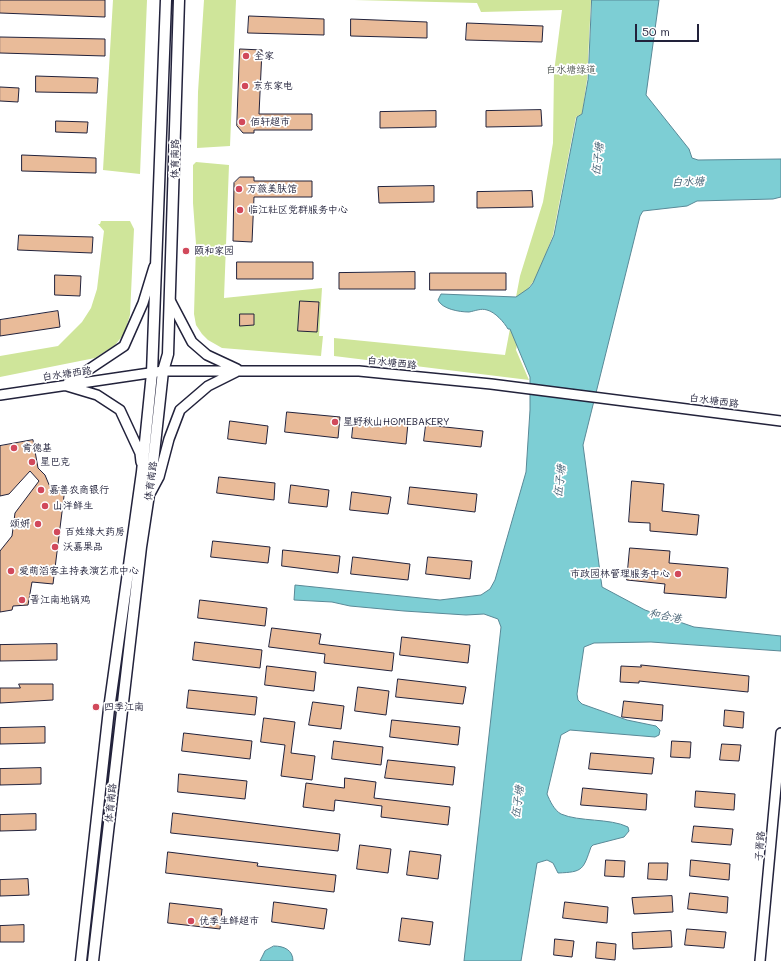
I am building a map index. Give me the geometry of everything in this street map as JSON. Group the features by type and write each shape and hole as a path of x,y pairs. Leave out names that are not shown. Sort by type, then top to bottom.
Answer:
{"main road":[{"name":"体育南路","path":"81,961 109,709 142,472 152,373 166,0"},
{"name":"体育南路","path":"93,961 141,547 149,494 163,371 168,354 171,302 179,0"}],"street":[{"path":"64,386 124,346 143,303 156,259"},
{"path":"171,302 192,342 207,354 240,371"},
{"name":"白水塘西路","path":"0,395 163,371 359,371 491,384 781,421"},
{"path":"149,494 159,476 169,439 180,410 208,386 240,371"},
{"path":"64,386 97,394 120,410 140,453 142,472"},
{"name":"子胥路","path":"760,961 781,733"}],"green space":[{"path":"113,0 147,0 140,174 103,170"},
{"path":"204,0 236,0 230,146 197,148 198,92"},
{"name":"白水塘绿道","path":"354,0 591,0 587,80 582,114 576,117 553,235 537,277 529,287 516,350 529,380 334,356 334,338 505,355 520,276 543,202 553,143 554,72 562,10 481,12 477,3"},
{"path":"196,162 229,165 224,298 322,288 319,336 323,336 321,356 222,348 208,340 196,325 194,314 196,244 193,203 193,165"},
{"path":"101,221 130,221 134,229 130,315 124,334 115,345 95,358 0,377 0,356 58,346 82,322 91,308 97,289 104,231 98,224 100,224"}],"water":[{"path":"592,0 659,0 646,95 689,149 692,158 698,160 781,159 781,197 773,199 697,201 687,206 643,211 640,216 583,445 602,587 645,610 694,627 781,636 781,651 651,642 594,643 584,647 577,694 578,700 582,704 627,720 656,726 660,730 659,735 655,737 570,730 561,735 547,794 554,808 561,814 577,818 621,824 628,827 629,831 624,837 593,845 584,865 573,872 558,873 553,863 547,860 537,863 521,961 464,961 501,627 498,619 484,614 466,615 404,611 350,606 332,602 294,600 295,585 440,600 481,595 490,589 495,580 526,472 530,410 530,377 510,329 508,329 502,320 485,309 469,312 456,311 443,306 438,300 441,294 516,297 529,288 533,283 554,235 577,117 582,114 588,80"},
{"path":"274,946 290,951 293,961 260,961 265,951"}],"building":[{"path":"0,0 105,0 105,17 0,13"},
{"path":"249,16 324,19 324,35 248,33"},
{"path":"351,19 427,22 427,38 351,36"},
{"path":"467,23 543,26 542,42 466,40"},
{"path":"0,37 105,39 105,56 0,53"},
{"path":"240,49 262,50 259,114 312,114 312,130 254,130 254,133 243,133 237,126"},
{"path":"36,76 98,78 97,93 36,92"},
{"path":"0,87 19,88 18,102 0,101"},
{"path":"541,110 542,126 486,127 486,111"},
{"path":"436,111 436,127 380,128 380,112"},
{"path":"56,121 88,122 87,133 56,132"},
{"path":"22,155 96,158 96,173 22,171"},
{"path":"240,177 254,177 254,181 312,181 312,197 254,197 252,242 233,241 234,183"},
{"path":"434,186 434,202 379,203 378,187"},
{"path":"532,191 533,207 477,208 477,192"},
{"path":"19,235 93,237 92,253 18,250"},
{"path":"237,262 313,262 313,279 237,279"},
{"path":"415,272 415,289 339,289 339,273"},
{"path":"430,273 506,273 506,290 430,290"},
{"path":"55,275 81,276 80,296 55,295"},
{"path":"300,301 319,302 317,332 298,331"},
{"path":"58,311 60,327 0,336 0,320"},
{"path":"240,314 254,314 254,325 240,326"},
{"path":"287,412 340,417 338,438 285,432"},
{"path":"354,418 408,423 406,444 352,438"},
{"path":"230,421 268,426 266,444 228,439"},
{"path":"426,425 483,431 481,447 424,441"},
{"path":"33,440 38,468 45,475 50,487 65,488 53,584 32,582 28,605 13,606 12,610 0,612 0,551 12,536 15,513 39,481 30,471 9,494 0,496 0,446"},
{"path":"219,477 275,483 274,500 217,493"},
{"path":"632,481 664,484 662,511 699,515 697,535 650,531 650,523 629,522"},
{"path":"291,485 329,490 327,507 289,503"},
{"path":"410,487 477,494 475,512 408,504"},
{"path":"352,492 391,497 388,514 350,510"},
{"path":"213,541 270,547 268,563 211,557"},
{"name":"市政园林管理服务中心","path":"630,548 670,551 669,563 728,568 726,598 664,593 665,584 627,580"},
{"path":"283,550 340,556 338,573 282,566"},
{"path":"353,557 410,564 408,580 351,574"},
{"path":"428,557 472,561 470,579 426,574"},
{"path":"200,600 267,608 265,626 198,618"},
{"path":"272,628 321,634 319,644 394,653 392,671 324,663 325,654 269,647"},
{"path":"402,637 470,645 468,663 400,655"},
{"path":"195,642 262,650 260,668 193,660"},
{"path":"57,644 57,660 0,661 0,645"},
{"path":"641,665 749,676 748,692 639,681 639,683 620,682 621,666 641,667"},
{"path":"267,666 316,672 314,691 265,685"},
{"path":"398,679 466,687 463,704 396,697"},
{"path":"19,684 53,684 53,700 0,703 0,688 20,688"},
{"path":"358,687 389,691 386,715 355,711"},
{"path":"189,690 257,697 255,715 187,708"},
{"path":"624,701 663,705 662,721 622,717"},
{"path":"313,702 344,706 341,729 309,725"},
{"path":"725,710 744,712 743,728 724,726"},
{"path":"264,718 295,722 291,753 315,756 312,780 281,776 285,745 261,742"},
{"path":"392,720 460,727 458,745 390,737"},
{"path":"45,727 45,743 0,744 0,728"},
{"path":"184,733 252,741 250,759 182,751"},
{"path":"334,741 383,747 381,765 332,759"},
{"path":"672,741 691,742 690,758 671,757"},
{"path":"722,744 741,745 739,761 720,760"},
{"path":"591,753 654,758 652,774 589,769"},
{"path":"388,760 455,767 453,785 385,778"},
{"path":"41,768 41,784 0,785 0,769"},
{"path":"179,774 247,781 245,799 178,792"},
{"path":"345,778 376,782 374,798 450,807 448,825 381,817 382,806 335,800 334,811 303,807 306,783 344,788"},
{"path":"583,788 647,794 646,810 581,805"},
{"path":"696,791 735,794 734,810 695,807"},
{"path":"173,813 340,834 338,851 171,833"},
{"path":"36,814 36,830 0,831 0,815"},
{"path":"694,826 733,829 731,845 692,842"},
{"path":"360,845 391,849 388,873 357,869"},
{"path":"410,851 441,855 438,879 407,875"},
{"path":"168,852 258,863 257,866 336,875 334,892 166,873"},
{"path":"606,860 625,861 624,877 605,876"},
{"path":"691,860 730,864 729,880 690,876"},
{"path":"649,863 668,863 667,880 648,879"},
{"path":"28,879 29,895 0,896 0,880"},
{"path":"690,893 728,897 727,913 688,909"},
{"path":"672,896 673,912 634,914 632,898"},
{"path":"274,902 327,909 324,929 272,922"},
{"path":"565,902 608,907 607,923 563,918"},
{"path":"170,903 222,909 220,929 168,923"},
{"path":"402,918 433,922 430,945 399,941"},
{"path":"24,925 24,942 0,942 0,926"},
{"path":"687,929 726,932 724,948 685,945"},
{"path":"671,931 672,947 633,949 632,933"},
{"path":"555,939 574,941 572,957 554,955"},
{"path":"597,942 616,944 615,960 596,958"}],"place":[{"name":"全家","path":"246,56"},
{"name":"京东家电","path":"245,86"},
{"name":"佰轩超市","path":"242,122"},
{"name":"万薇美肤馆","path":"239,189"},
{"name":"临江社区党群服务中心","path":"240,210"},
{"name":"颐和家园","path":"186,251"},
{"name":"星野秋山HOMEBAKERY","path":"335,422"},
{"name":"肯德基","path":"14,448"},
{"name":"星巴克","path":"32,462"},
{"name":"嘉善农商银行","path":"41,490"},
{"name":"山洋鲜生","path":"45,506"},
{"name":"颂妍","path":"38,524"},
{"name":"百姓缘大药房","path":"57,532"},
{"name":"沃嘉果品","path":"55,547"},
{"name":"爱萌滔客主持表演艺术中心","path":"11,571"},
{"name":"市政园林管理服务中心","path":"678,574"},
{"name":"晋江南地锅鸡","path":"22,600"},
{"name":"四季江南","path":"96,707"},
{"name":"优季生鲜超市","path":"191,921"}],"water label":[{"name":"伍子塘","path":"598,159"},
{"name":"白水塘","path":"688,182"},
{"name":"伍子塘","path":"560,481"},
{"name":"和合港","path":"665,616"},
{"name":"伍子塘","path":"518,802"}]}
